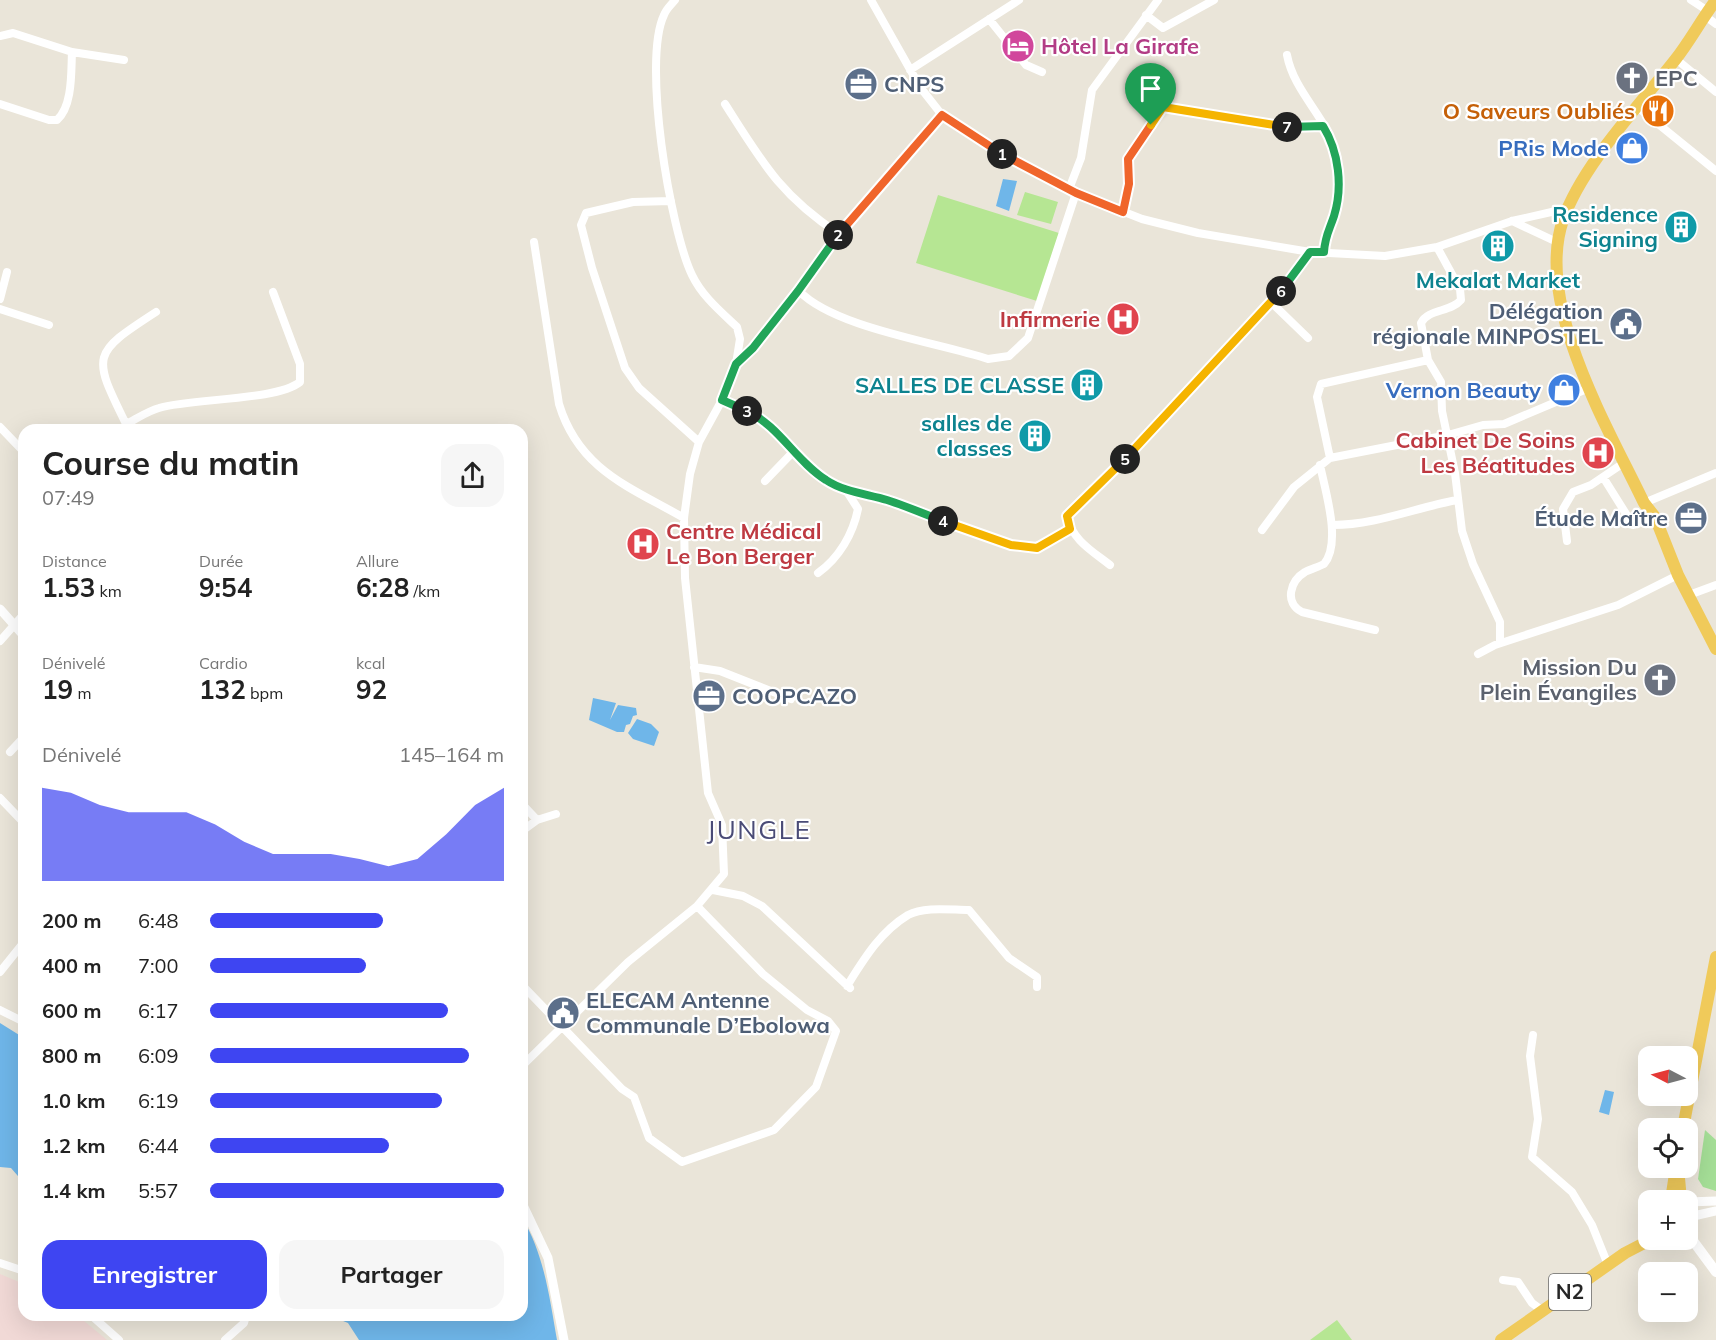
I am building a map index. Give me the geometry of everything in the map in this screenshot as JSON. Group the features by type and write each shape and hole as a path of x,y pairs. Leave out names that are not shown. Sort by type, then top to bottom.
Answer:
{"highway":[{"path":"1710,9 1676,59 1636,106 1586,177 1569,208 1558,243 1560,301 1575,352 1589,388 1644,503 1655,517 1678,575 1716,649"},
{"path":"1685,1118 1714,979 1716,957"},
{"name":"N2","path":"1501,1340 1638,1246"}],"main road":[{"path":"1698,1238 1705,1257"},
{"path":"1698,1247 1716,1272"}],"street":[{"path":"528,1060 628,962 697,906 713,890 724,874 722,825 708,793 685,578 684,518 690,474 699,442 722,400 736,364 739,333 737,327 702,292 692,275 671,201 655,101 660,28 664,13 675,0"},
{"path":"910,70 1019,0"},
{"path":"798,291 810,303 839,317 988,359 1009,356 1022,346 1030,332 1072,191 1081,158 1092,90 1132,39 1158,0"},
{"path":"1146,15 1163,28 1214,0"},
{"path":"1691,0 1710,9 1716,24"},
{"path":"875,1 910,70 942,115 1008,158 1072,191 1123,212 1170,227 1310,252 1385,256 1437,247 1512,221 1569,208"},
{"path":"989,19 1026,65 1042,72"},
{"path":"0,36 13,33 72,52 124,60"},
{"path":"0,104 49,120 57,120 63,115 72,52"},
{"path":"1287,56 1292,76 1333,142 1338,164 1334,216 1326,231 1324,252"},
{"path":"1676,59 1716,92"},
{"path":"725,104 776,182 798,205 839,234"},
{"path":"1636,106 1716,171"},
{"path":"1123,212 1129,184 1128,159 1148,127 1154,123 1161,107 1286,127 1323,126"},
{"path":"736,364 753,348 839,234 942,115"},
{"path":"671,201 633,202 586,213 581,225 592,268 625,368 639,388 699,442"},
{"path":"1512,221 1558,243"},
{"path":"534,242 559,404 566,425 585,453 630,491 684,518"},
{"path":"1437,247 1462,295 1456,306 1422,319 1428,360 1441,382 1442,411 1448,435 1462,531 1473,564 1500,622 1500,643"},
{"path":"1110,564 1078,539 1070,529 1067,516 1132,452 1272,303 1310,252"},
{"path":"0,299 7,272"},
{"path":"130,424 159,408 270,392 295,386 300,382 300,364 273,292"},
{"path":"1272,303 1308,338"},
{"path":"0,309 48,325"},
{"path":"123,424 105,383 101,359 105,349 116,338 156,312"},
{"path":"1330,458 1317,397 1321,384 1428,360"},
{"path":"1262,530 1294,487 1330,458 1513,420 1589,388"},
{"path":"722,400 752,413 772,428 793,452 826,481 845,490 887,500 1011,545 1037,548 1070,529"},
{"path":"0,427 18,446"},
{"path":"765,482 793,452"},
{"path":"1568,541 1563,509 1573,492 1603,477 1625,462"},
{"path":"1320,465 1333,525 1327,561 1303,573 1296,580 1290,591 1291,602 1302,612 1375,630"},
{"path":"1644,503 1716,473"},
{"path":"1603,477 1633,525 1655,517"},
{"path":"818,573 832,563 855,523 858,509 845,490"},
{"path":"1333,525 1360,525 1413,509 1457,500"},
{"path":"1478,654 1500,643 1618,605 1678,575"},
{"path":"1689,595 1716,585"},
{"path":"0,609 18,629"},
{"path":"0,641 18,622"},
{"path":"694,667 720,671 791,699"},
{"path":"10,752 18,743"},
{"path":"0,798 18,818"},
{"path":"528,810 537,820"},
{"path":"528,827 537,820 556,814"},
{"path":"713,890 743,896 762,906 849,987 873,944 909,915 932,910 969,910 1009,958 1037,977 1038,987"},
{"path":"528,991 622,1089 634,1096 649,1138 682,1162 774,1131 816,1087 836,1031 828,1021 807,1010 763,974 697,906"},
{"path":"0,972 18,950"},
{"path":"0,1010 18,1019"},
{"path":"1533,1035 1530,1056 1538,1119 1532,1157 1572,1192 1592,1225 1608,1265"},
{"path":"1698,1208 1716,1201"},
{"path":"1698,1212 1716,1211"},
{"path":"528,1216 548,1258 564,1340"},
{"path":"0,1263 18,1269"},
{"path":"1503,1280 1518,1282 1532,1303 1543,1311"},
{"path":"98,1321 119,1340"},
{"path":"225,1340 245,1321"}],"shaded area":[{"path":"0,1274 18,1282 18,1321 84,1321 107,1340 0,1340"}],"green space":[{"path":"1025,192 1058,202 1051,224 1017,215"},
{"path":"938,195 1059,233 1037,301 916,263"},
{"path":"1705,1130 1716,1140 1716,1191 1703,1187 1698,1179"},
{"path":"1337,1320 1352,1340 1310,1340"}],"water":[{"path":"1003,179 1017,181 1009,211 996,206"},
{"path":"593,698 616,703 610,720 618,705 636,708 637,715 633,716 630,724 626,725 624,732 617,732 589,720"},
{"path":"637,719 651,724 659,732 654,746 633,739 628,733"},
{"path":"0,1023 18,1034 18,1176 11,1168 0,1167"},
{"path":"1605,1090 1614,1092 1609,1115 1599,1112"},
{"path":"528,1228 541,1261 557,1340 359,1340 348,1323 343,1321 528,1321"}],"place":[{"name":"Hôtel La Girafe","path":"1018,46"},
{"name":"EPC","path":"1632,78"},
{"name":"CNPS","path":"861,84"},
{"name":"O Saveurs Oubliés","path":"1658,111"},
{"name":"PRis Mode","path":"1632,148"},
{"name":"Residence Signing","path":"1681,227"},
{"name":"Mekalat Market","path":"1498,246"},
{"name":"Infirmerie","path":"1123,319"},
{"name":"Délégation régionale MINPOSTEL","path":"1626,324"},
{"name":"SALLES DE CLASSE","path":"1087,385"},
{"name":"Vernon Beauty","path":"1564,390"},
{"name":"salles de classes","path":"1035,436"},
{"name":"Cabinet De Soins Les Béatitudes","path":"1598,453"},
{"name":"Étude Maître","path":"1691,518"},
{"name":"Centre Médical Le Bon Berger","path":"643,544"},
{"name":"Mission Du Plein Évangiles","path":"1660,680"},
{"name":"COOPCAZO","path":"709,696"},
{"name":"ELECAM Antenne Communale D’Ebolowa","path":"563,1013"}],"district":[{"name":"JUNGLE","path":"759,830"}],"route":[{"path":"1163,107 1182,112 1302,129 1323,126 1333,142 1337,155 1334,216 1326,231 1324,252 1310,252 1272,303 1132,452 1067,516 1070,529 1037,548 1011,545 887,500 845,490 826,481 793,452 772,428 752,413 722,400 736,364 753,348 839,234 942,115 1008,158 1076,193 1123,212 1128,195 1128,159 1151,125 1163,107"}]}
